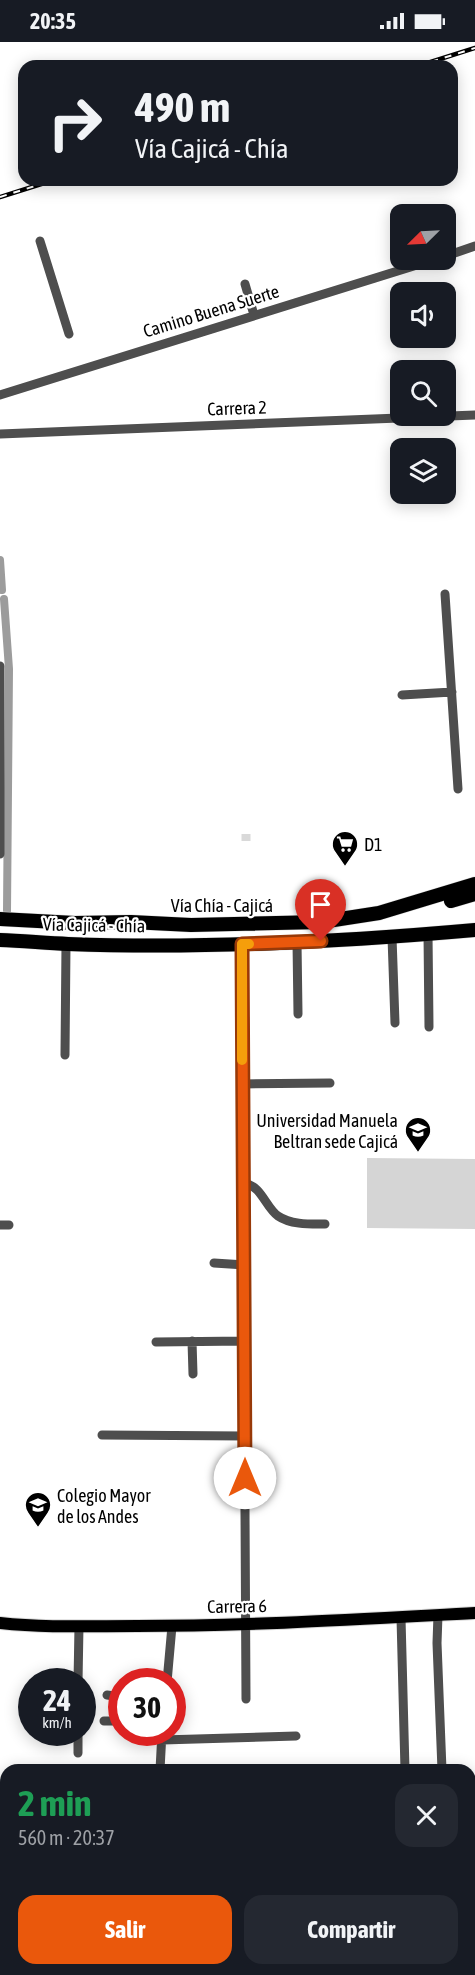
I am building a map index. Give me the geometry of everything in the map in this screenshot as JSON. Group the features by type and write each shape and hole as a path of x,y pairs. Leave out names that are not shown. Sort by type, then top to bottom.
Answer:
{"highway":[{"name":"Vía Chía - Cajicá","path":"0,919 191,925 321,922 370,914 475,884"},
{"path":"407,904 425,908 475,894"},
{"path":"433,934 447,926 475,923"},
{"name":"Vía Cajicá - Chía","path":"0,940 66,944 242,944 392,937 475,930"}],"main road":[{"name":"Carrera 6","path":"0,1623 172,1626 401,1618 475,1613"}],"street":[{"path":"40,241 69,334"},
{"path":"456,252 475,246"},
{"name":"Camino Buena Suerte","path":"0,394 400,270"},
{"path":"245,284 254,315"},
{"name":"Carrera 2","path":"0,434 475,416"},
{"path":"446,594 458,789"},
{"path":"0,666 0,854"},
{"path":"402,695 452,692"},
{"path":"429,1027 433,934"},
{"path":"392,937 395,1023"},
{"path":"297,942 298,1014"},
{"path":"65,1055 66,944"},
{"path":"242,944 246,1699"},
{"path":"242,1084 330,1083"},
{"path":"245,1184 254,1187 280,1218 302,1223 325,1224"},
{"path":"213,1263 245,1265"},
{"path":"192,1341 193,1374"},
{"path":"156,1342 245,1341"},
{"path":"102,1435 245,1436"},
{"path":"438,1615 442,1764"},
{"path":"401,1618 405,1764"},
{"path":"78,1668 79,1626"},
{"path":"168,1668 172,1626"},
{"path":"186,1736 296,1736"},
{"path":"78,1746 78,1753"},
{"path":"160,1764 161,1746"}],"shaded area":[{"path":"367,1158 475,1159 475,1229 367,1228"}],"waterway":[{"path":"0,560 2,590"},
{"path":"4,599 9,669 7,911"}],"tunnel":[{"path":"246,834 246,841"}],"railway":[{"path":"437,60 475,48"},
{"path":"0,197 35,186"}],"slow traffic":[{"path":"242,1060 242,944 249,944"}],"place":[{"name":"D1","path":"345,867"},
{"name":"Universidad Manuela Beltran sede Cajicá","path":"418,1153"},
{"name":"Colegio Mayor de los Andes","path":"38,1528"}],"route":[{"path":"245,1478 242,944 321,941"}]}
